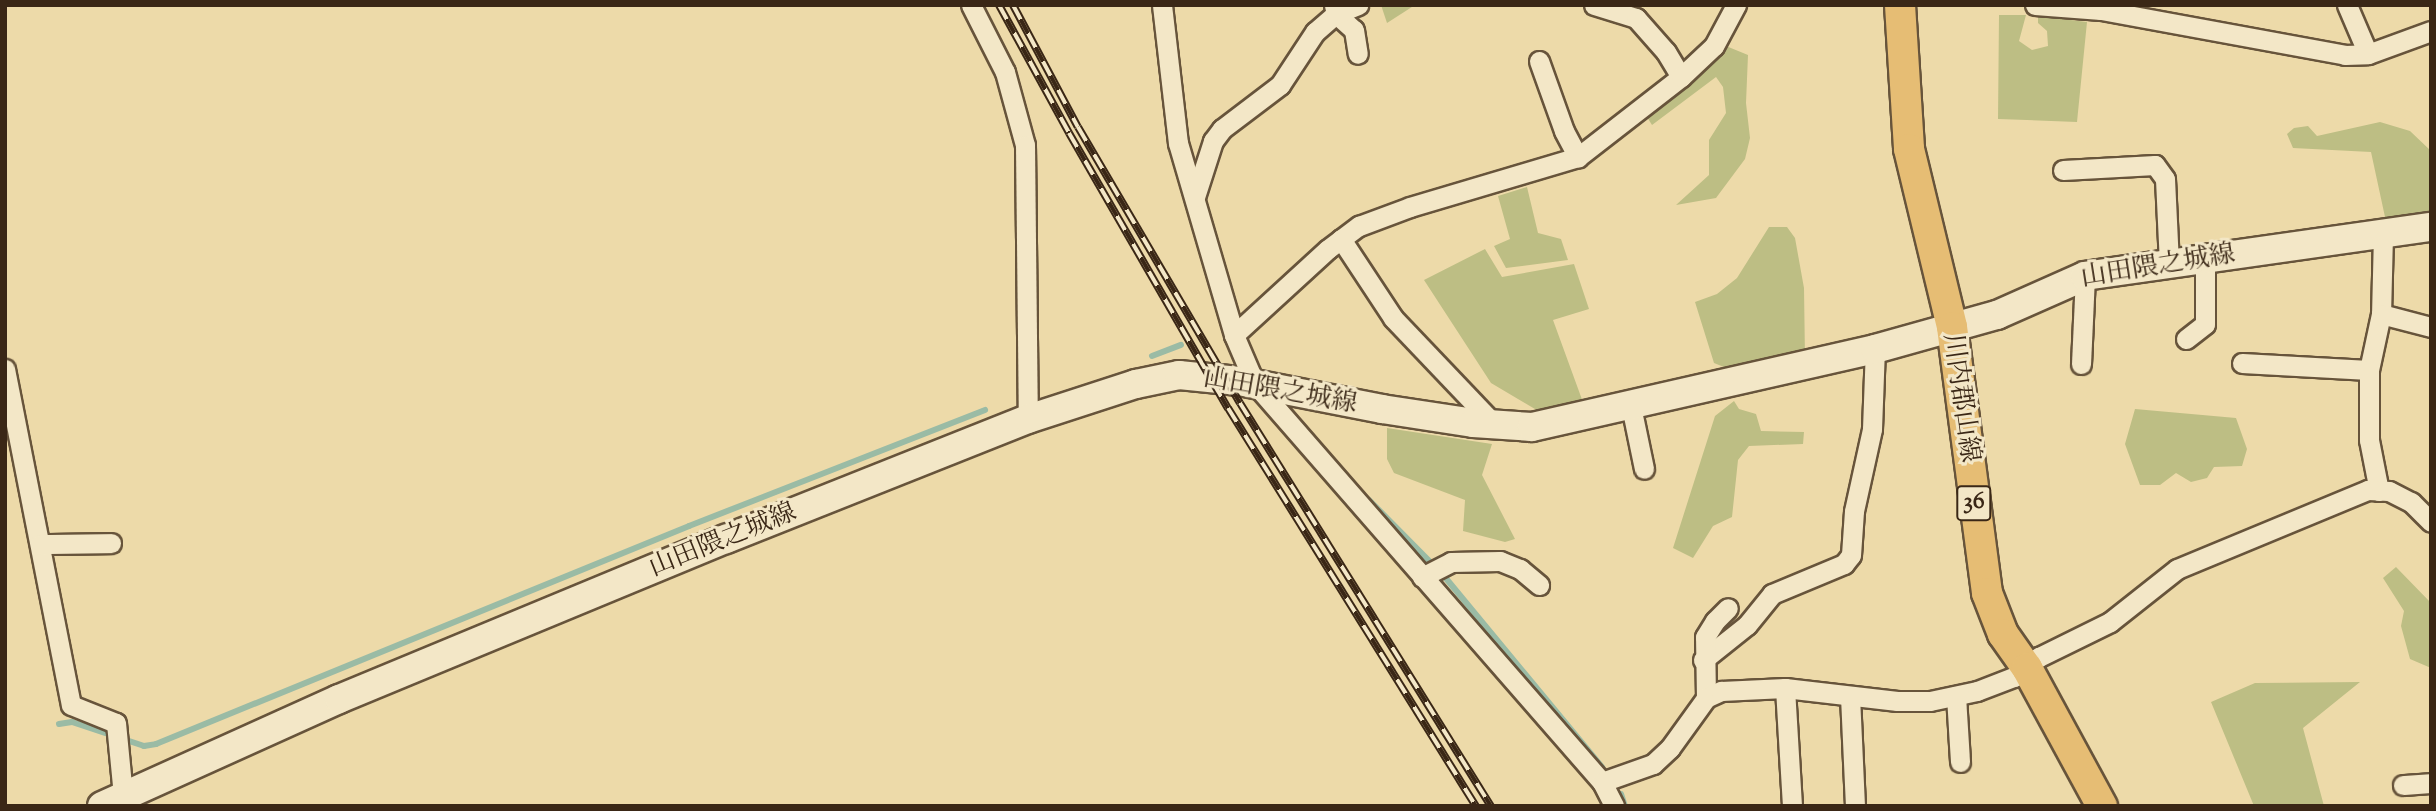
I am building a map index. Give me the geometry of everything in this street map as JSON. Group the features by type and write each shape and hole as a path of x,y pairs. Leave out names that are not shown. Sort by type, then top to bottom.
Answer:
{"main road":[{"name":"川内郡山線","path":"1900,5 1909,149 1952,327 1987,593 2003,634 2027,668 2102,806"},
{"name":"山田隈之城線","path":"112,801 352,693 726,539 1028,419 1136,384 1179,375 1255,384 1382,409 1532,427 1875,349 1997,315 2085,276 2431,227"}],"street":[{"path":"971,5 1006,72 1025,145 1028,419"},
{"path":"1162,5 1178,143 1234,335 1255,384 1432,571 1602,782 1614,806"},
{"path":"1195,197 1213,141 1222,129 1280,85 1315,32 1335,10 1358,5"},
{"path":"1594,5 1636,18 1666,52 1681,77"},
{"path":"1234,335 1359,226 1410,207 1577,157 1681,77 1714,46 1736,5"},
{"path":"2035,5 2101,10 2345,55 2368,54 2431,31"},
{"path":"2347,5 2368,54"},
{"path":"1335,10 1354,30 1358,54"},
{"path":"1539,61 1564,131 1577,157"},
{"path":"2063,170 2155,165 2165,179 2169,263"},
{"path":"2379,491 2369,440 2369,370 2381,314 2383,234"},
{"path":"1341,239 1393,318 1494,424"},
{"path":"2186,339 2205,324 2205,258"},
{"path":"2081,364 2085,276"},
{"path":"2381,314 2431,327"},
{"path":"1703,660 1747,625 1772,594 1844,564 1851,555 1854,511 1872,429 1875,349"},
{"path":"2242,363 2369,370"},
{"path":"5,369 71,705 116,723 112,801"},
{"path":"1631,406 1644,469"},
{"path":"1602,782 1653,764 1670,748 1706,698 1721,691 1785,688 1898,701 1930,701 1956,696 2002,682 2027,668 2039,657 2110,622 2177,569 2195,560 2368,490 2389,491 2411,502 2431,522"},
{"path":"40,544 111,543"},
{"path":"1432,571 1451,562 1500,561 1520,569 1539,585"},
{"path":"1706,698 1703,660 1705,637 1715,621 1728,608"},
{"path":"1785,688 1791,806"},
{"path":"1850,696 1855,806"},
{"path":"1956,696 1960,762"},
{"path":"2403,785 2431,783"}],"green space":[{"path":"1381,5 1415,5 1387,23"},
{"path":"1999,15 2026,15 2019,41 2032,50 2048,46 2047,31 2038,23 2038,16 2087,22 2077,122 1998,119"},
{"path":"1726,46 1748,55 1746,103 1750,138 1745,159 1716,198 1676,205 1709,175 1709,140 1726,113 1723,87 1716,77 1652,125 1647,117"},
{"path":"2380,122 2410,131 2431,151 2431,212 2385,217 2371,152 2293,148 2287,134 2294,128 2308,126 2317,136"},
{"path":"1527,187 1538,233 1561,239 1568,260 1506,268 1494,246 1510,239 1498,196"},
{"path":"1769,227 1787,227 1795,238 1804,288 1805,359 1739,373 1714,363 1695,302 1717,294 1737,278"},
{"path":"1485,249 1502,277 1574,264 1589,309 1553,320 1584,405 1540,412 1491,383 1424,280"},
{"path":"1734,401 1739,409 1756,414 1761,431 1804,432 1803,444 1749,446 1738,460 1732,517 1713,526 1693,558 1673,548 1715,416"},
{"path":"2135,409 2236,418 2247,449 2242,466 2214,467 2207,478 2191,482 2176,473 2160,485 2140,485 2125,444"},
{"path":"1387,428 1492,444 1482,475 1515,539 1505,542 1463,531 1465,500 1394,473 1387,459"},
{"path":"2396,567 2431,603 2431,668 2410,659 2401,626 2404,611 2383,578"},
{"path":"2360,682 2303,728 2324,806 2254,806 2211,702 2255,683"}],"waterway":[{"path":"1152,356 1181,345"},
{"path":"59,724 72,722 144,746 156,744 689,526 985,410"},
{"path":"1369,500 1444,576 1602,767"},
{"path":"1621,794 1625,806"}],"railway":[{"path":"999,5 1069,133 1228,408 1476,806"},
{"path":"1013,5 1078,127 1240,403 1491,806"}]}
